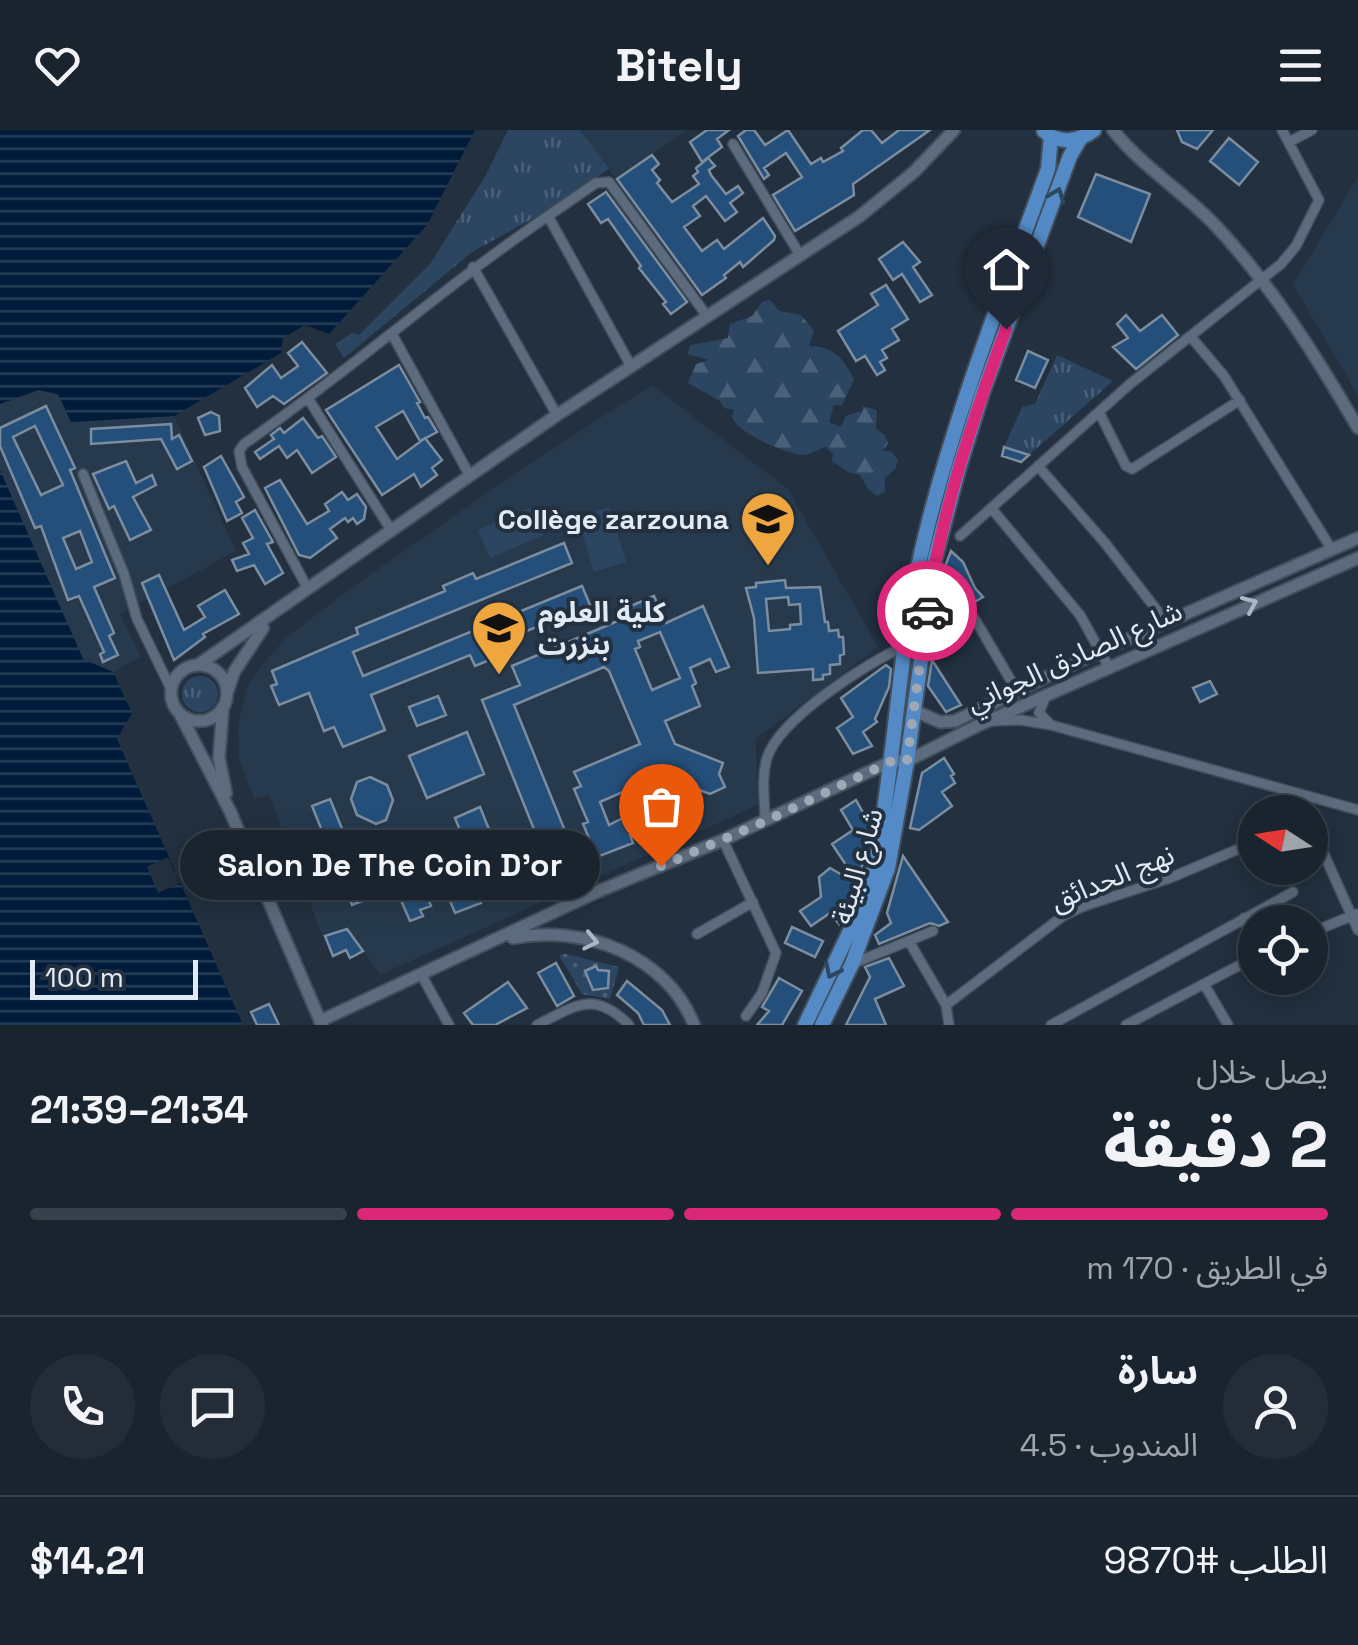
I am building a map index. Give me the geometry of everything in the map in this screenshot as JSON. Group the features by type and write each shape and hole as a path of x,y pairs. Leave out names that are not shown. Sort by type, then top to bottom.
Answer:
{"main road":[{"path":"1047,133 1063,140 1087,135"},
{"name":"شارع البيئة","path":"822,1025 852,964 888,868 900,761 905,646 920,557 944,466 1048,169 1047,133"},
{"name":"شارع البيئة","path":"804,1025 875,865 913,710 935,558 982,394 1070,156 1087,135"}],"street":[{"path":"171,689 180,672 198,665 272,616 556,415 882,199 954,130"},
{"path":"960,536 1099,412 1262,280 1296,246 1319,200 1282,130"},
{"path":"1288,142 1312,130"},
{"path":"1087,135 1117,135 1196,206 1293,320 1358,428"},
{"path":"733,144 800,255"},
{"path":"308,589 242,466 238,451 309,400 472,268 596,183 609,182 708,316"},
{"path":"548,216 630,366"},
{"path":"472,268 556,415"},
{"path":"392,334 470,476"},
{"path":"1191,338 1240,400 1332,550"},
{"path":"309,400 391,530"},
{"path":"1099,412 1126,466 1132,469 1240,400"},
{"path":"1038,466 1166,622"},
{"path":"83,474 124,574 137,620 171,689 174,707 230,812 321,1023"},
{"path":"992,509 1080,616 1110,668"},
{"path":"913,710 948,722 1358,538"},
{"name":"شارع الصادق الجواني","path":"321,1023 599,891 723,840 1358,558"},
{"path":"951,588 976,621 1016,690"},
{"path":"230,812 219,758 225,702 244,653 272,616"},
{"path":"766,821 764,771 777,737 859,670 905,646"},
{"path":"198,665 220,675 225,702"},
{"path":"1046,698 1040,713 1051,725"},
{"path":"180,714 204,720 225,702"},
{"path":"971,712 977,726"},
{"path":"990,722 1021,720 1051,725 1301,795"},
{"path":"1328,802 1358,810"},
{"path":"723,840 776,953 762,992 746,1016"},
{"name":"نهج الحدائق","path":"946,1005 1063,916 1238,849"},
{"path":"1328,859 1355,914 1358,930"},
{"path":"1269,905 1294,892"},
{"path":"698,934 753,902"},
{"path":"1328,925 1355,914"},
{"path":"1051,1025 1238,921"},
{"path":"852,964 933,931"},
{"path":"494,942 552,935 595,942 629,954 670,987 694,1025"},
{"path":"910,943 946,1005 949,1025"},
{"path":"1134,1023 1238,966"},
{"path":"422,974 449,1025"},
{"path":"1204,984 1228,1025"},
{"path":"536,1025 580,1003 597,1003 615,1010 629,1025"}],"shaded area":[{"path":"0,130 475,130 427,225 329,334 305,325 283,338 281,353 174,416 71,422 58,394 38,390 0,404"},
{"path":"580,130 687,130 616,179"},
{"path":"1358,177 1358,396 1293,284"},
{"name":"كلية العلوم بنزرت","path":"652,385 788,489 878,647 756,739 758,805 380,975 347,929 323,937 269,795 254,799 239,758 238,725 247,688 286,638 354,586 527,465"},
{"path":"39,390 59,395 71,422 174,416 236,551 120,614 141,657 113,672 83,659 0,470 0,404"},
{"path":"0,470 83,659 113,672 132,713 117,739 243,1025 0,1025"}],"green space":[{"path":"508,130 580,130 609,169 534,218 472,252 344,358 335,344 352,333 359,335 430,264 486,175"},
{"path":"770,300 779,311 801,315 814,331 809,346 825,348 836,355 854,379 842,405 834,405 829,422 841,427 846,416 862,411 863,406 877,410 876,429 888,443 883,451 891,451 898,460 885,478 885,492 877,496 860,475 832,461 833,454 826,447 803,455 752,436 736,423 732,417 734,410 724,408 720,401 688,383 696,364 709,360 687,354 691,345 728,338 730,324 752,316 762,302"},
{"path":"1057,355 1113,381 1029,455 1004,447 1022,407 1035,404"},
{"path":"531,507 543,535 490,558 478,530"},
{"path":"609,507 626,562 594,572 577,517"},
{"path":"200,676 213,681 218,694 213,707 200,712 187,707 182,694 187,681"},
{"path":"559,955 619,967 610,999 582,994"}],"pier":[{"path":"168,857 180,883 158,893 147,867"}],"building":[{"path":"707,130 729,130 717,139 722,147 702,162 690,142"},
{"path":"754,130 765,145 788,130 811,164 843,151 841,148 863,130 871,130 882,143 899,130 930,130 853,184 854,195 795,231 773,195 802,177 786,153 764,168 769,175 764,179 738,136"},
{"path":"1177,130 1213,130 1197,149 1182,142"},
{"path":"1229,138 1258,162 1239,185 1210,161"},
{"path":"652,155 659,164 652,170 660,180 657,183 672,202 699,184 693,176 708,158 715,166 709,170 711,175 726,194 738,186 743,193 730,203 737,212 725,221 706,196 693,206 700,216 684,227 702,251 717,240 724,249 763,218 774,240 743,267 740,262 702,295 617,179"},
{"path":"1096,174 1150,194 1131,242 1078,217"},
{"path":"606,192 687,302 671,314 608,219 601,223 588,204"},
{"path":"903,242 920,262 913,267 932,295 920,302 902,274 893,280 879,259"},
{"path":"886,285 908,319 892,329 899,340 882,350 887,358 880,362 885,370 877,375 865,356 856,361 838,331 878,305 871,294"},
{"path":"1126,315 1140,331 1162,315 1178,335 1136,369 1113,347 1128,338 1117,324"},
{"path":"302,342 327,373 284,404 273,396 257,407 245,388 272,365 281,378 298,366 288,353"},
{"path":"1028,351 1048,360 1035,388 1016,380"},
{"path":"399,365 425,418 437,432 425,438 442,460 432,468 437,475 421,487 414,474 382,495 326,410","holes":["403,411 420,441 423,439 397,459 376,427"]},
{"path":"46,406 75,468 70,470 115,578 94,587 114,633 109,636 118,655 103,662 100,654 104,652 79,596 68,600 41,526 35,528 0,446 0,428","holes":["35,426 63,485 41,495 13,437","80,531 92,562 76,569 63,538"]},
{"path":"211,412 219,416 220,431 205,435 198,418"},
{"path":"303,418 336,457 312,473 297,450 287,458 279,446 260,459 255,452 274,439 271,435 280,428 284,433"},
{"path":"171,424 172,439 179,435 192,461 177,469 161,439 91,444 91,429"},
{"path":"1004,447 1029,455 1021,462 1002,456"},
{"path":"221,456 244,497 236,502 242,513 227,521 204,467"},
{"path":"126,461 136,483 152,475 156,485 133,497 151,530 130,540 114,506 109,509 93,474"},
{"path":"280,480 307,524 329,511 325,504 342,492 348,500 357,494 366,507 364,519 357,524 353,518 348,522 345,518 330,529 337,538 310,558 299,555 265,488"},
{"path":"255,510 273,542 267,544 283,573 265,584 254,565 237,571 232,560 249,554 243,543 253,538 242,518"},
{"path":"564,543 572,563 353,652 363,676 582,586 590,605 502,641 507,653 475,666 470,655 371,695 385,730 343,747 334,727 324,731 309,693 279,705 271,686 277,684 272,671 358,634 356,628 445,591 443,586 473,573 476,579"},
{"path":"951,551 963,562 983,597 973,603 944,569"},
{"path":"159,575 184,630 205,617 198,606 225,590 239,614 203,634 205,637 174,660 142,583"},
{"path":"785,580 786,588 820,587 829,631 838,630 839,637 843,637 844,654 840,655 840,664 830,665 830,674 813,680 813,669 758,673 754,618 746,588 756,587 756,583","holes":["788,597 789,605 800,604 801,624 769,631 766,599"]},
{"path":"654,596 666,623 703,606 729,667 716,672 710,659 690,668 700,706 665,721 675,744 723,763 719,774 725,787 710,794 697,789 687,816 659,806 672,770 600,802 609,825 646,806 654,825 630,835 633,843 597,857 583,824 588,822 574,789 581,786 574,772 640,744 609,671 604,667 514,705 574,853 548,864 482,700 520,685 512,666 634,614 631,606","holes":["660,632 680,678 652,690 635,649 640,647 638,641"]},
{"path":"932,660 961,705 946,712 928,686"},
{"path":"886,665 891,669 889,687 877,722 863,732 872,746 853,754 837,728 853,717 841,698"},
{"path":"1210,681 1217,694 1200,702 1193,688"},
{"path":"438,696 446,715 417,726 409,707"},
{"path":"467,732 484,774 427,798 409,756"},
{"path":"944,758 955,783 942,792 952,806 919,830 910,828 922,773"},
{"path":"370,777 387,785 393,800 386,820 376,824 357,815 351,799 357,782"},
{"path":"330,799 370,898 352,905 312,806"},
{"path":"856,800 871,827 858,883 832,844 853,830 841,810"},
{"path":"480,807 509,879 484,890 455,818"},
{"path":"404,838 431,906 420,910 423,916 410,921 378,848"},
{"path":"447,856 462,895 476,889 481,903 455,913 434,862"},
{"path":"903,856 948,922 939,926 930,923 879,944 875,935 891,923 887,913"},
{"path":"830,868 858,884 839,924 830,913 811,926 800,911 821,897 819,877"},
{"path":"792,927 823,941 815,957 785,943"},
{"path":"347,929 363,951 350,958 346,950 333,956 325,936"},
{"path":"889,958 904,986 875,999 886,1025 846,1025 870,977 865,967"},
{"path":"556,963 574,996 557,1006 538,973"},
{"path":"596,966 598,970 609,971 608,988 593,990 585,971"},
{"path":"779,978 802,991 782,1025 757,1025 769,1011 762,1007"},
{"path":"627,981 662,1010 670,1025 644,1025 638,1013 617,995"},
{"path":"508,982 527,1008 495,1025 473,1025 464,1013"},
{"path":"269,1004 279,1025 257,1025 251,1012"}],"way so far":[{"path":"661,866 892,761 907,761 927,611"}],"place":[{"name":"Collège zarzouna","path":"768,568"},
{"name":"كلية العلوم بنزرت","path":"499,677"},
{"name":"Salon De The Coin D'or","path":"661,866"}],"route":[{"path":"927,611 935,558 958,471 1006,329"}]}
